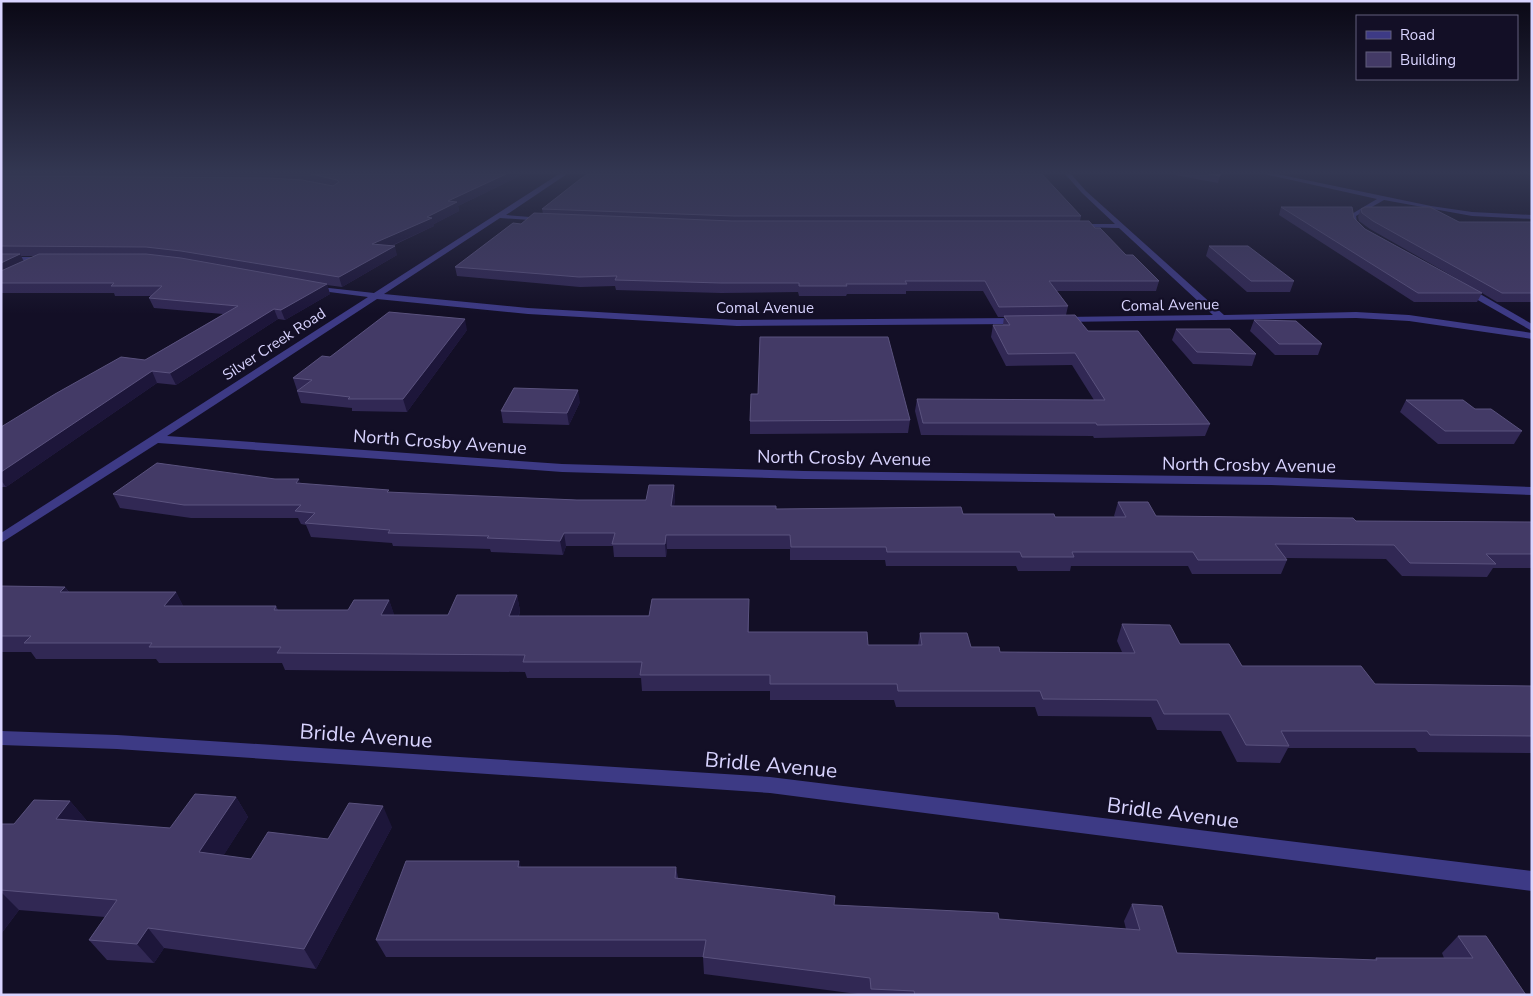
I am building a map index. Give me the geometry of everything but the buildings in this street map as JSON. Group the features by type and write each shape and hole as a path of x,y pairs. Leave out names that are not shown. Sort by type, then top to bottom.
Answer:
{"street":[{"name":"Silver Creek Road","path":"1,539 491,220"},
{"path":"548,220 554,221"},
{"path":"1116,220 1221,318"},
{"path":"1354,220 1354,223 1366,233"},
{"path":"1073,226 1122,226"},
{"path":"1,259 52,260"},
{"path":"26,268 42,260"},
{"path":"1457,285 1532,328"},
{"name":"Comal Avenue","path":"306,286 376,296 528,311 632,318 737,323 1034,321"},
{"name":"Comal Avenue","path":"1054,321 1356,316 1409,318 1532,336"},
{"name":"North Crosby Avenue","path":"156,438 562,468 804,475 1271,481 1532,491"},
{"name":"Bridle Avenue","path":"1,738 117,742 770,785 1532,881"}]}
